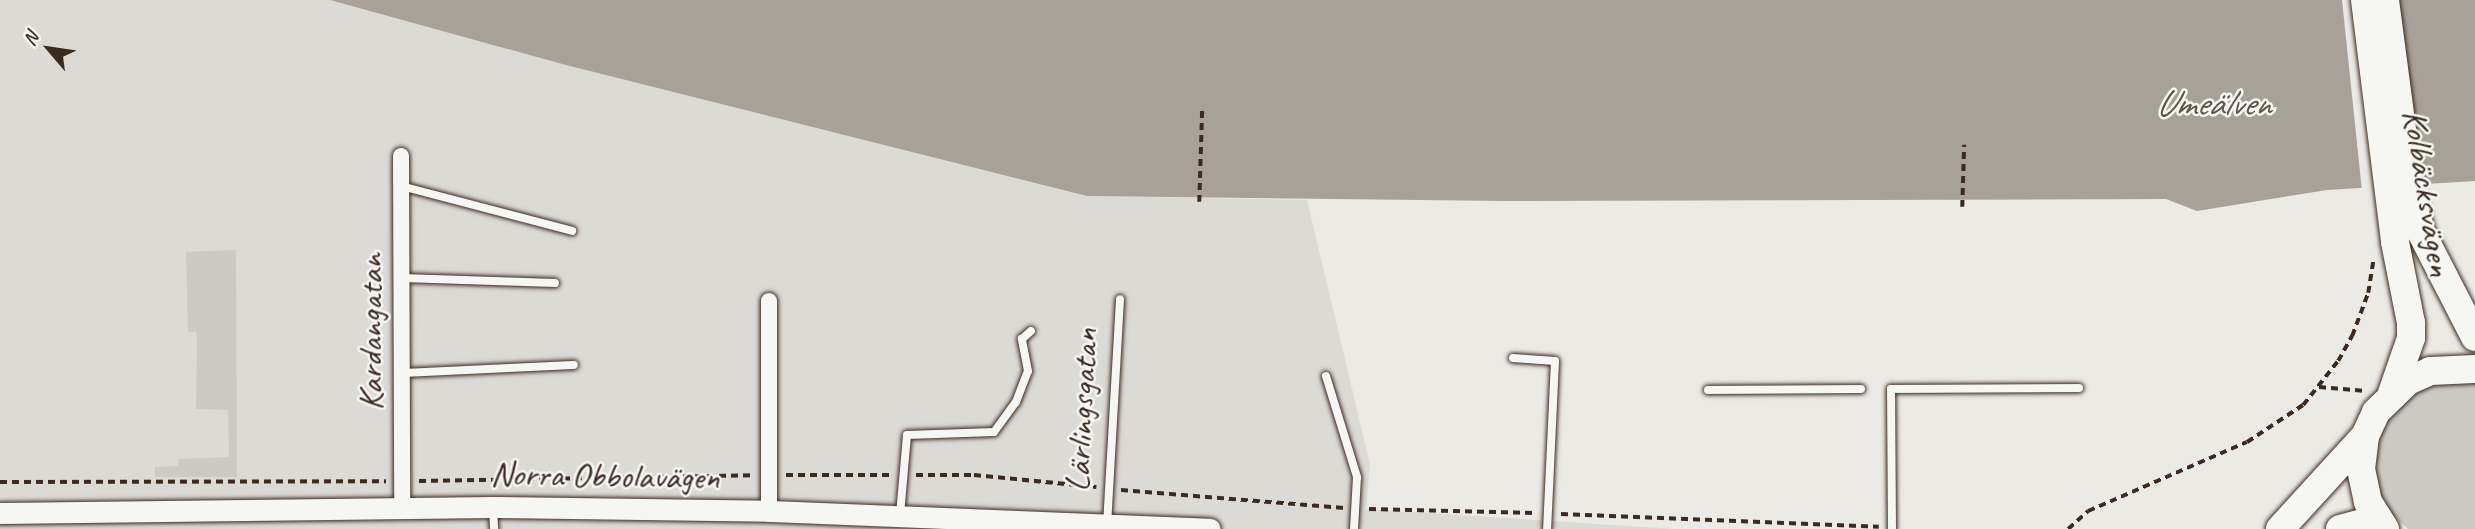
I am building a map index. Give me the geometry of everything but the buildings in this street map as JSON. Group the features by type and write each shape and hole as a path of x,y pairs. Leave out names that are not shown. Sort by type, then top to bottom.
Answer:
{"highway":[{"name":"Kolbäcksvägen","path":"2365,0 2411,338 2392,393"},
{"name":"Kolbäcksvägen","path":"2385,0 2402,151 2397,243 2475,337"},
{"path":"2280,529 2365,436 2392,393 2430,371 2475,369"},
{"path":"2365,436 2362,480 2384,528"},
{"path":"2340,529 2362,523 2384,528"}],"street":[{"name":"Kardangatan","path":"401,156 402,509"},
{"path":"769,301 769,511"},
{"name":"Norra Obbolavägen","path":"0,513 493,507 769,511 1210,529"}],"lane":[{"path":"401,186 572,231"},
{"path":"402,278 555,283"},
{"name":"Lärlingsgatan","path":"1117,526 1109,488 1120,299"},
{"path":"900,516 907,435 995,432 1016,401 1028,371 1022,339 1031,331"},
{"path":"1513,358 1555,361 1547,529"},
{"path":"402,373 574,365"},
{"path":"1326,376 1357,477 1354,529"},
{"path":"1892,528 1891,389 2079,388"},
{"path":"1708,390 1861,389"},
{"path":"493,507 494,529"}],"path":[{"path":"1199,202 1202,109"},
{"path":"1962,207 1964,145"},
{"path":"2068,529 2088,511 2256,437 2284,420 2319,387 2353,335 2368,293 2397,243"},
{"path":"2319,387 2392,393"},
{"path":"0,482 402,481 892,475"},
{"path":"906,475 974,475 1346,508"},
{"path":"1360,509 1545,514"},
{"path":"1559,514 1892,528"}],"shaded area":[{"path":"0,0 330,0 562,64 1087,196 1307,200 1370,464 1366,509 1675,529 0,529"},
{"path":"236,250 237,477 155,477 155,467 178,466 179,459 229,457 228,410 196,409 197,337 196,332 188,332 186,252"},
{"path":"2435,380 2475,381 2475,529 2408,529 2389,511 2376,487 2372,460 2376,433 2390,410"}],"water":[{"name":"Umeälven","path":"330,0 2475,0 2475,181 2327,190 2197,211 2166,199 1504,201 1087,196 562,64"}],"pier":[{"path":"2342,0 2392,0 2419,189 2362,191"}]}
